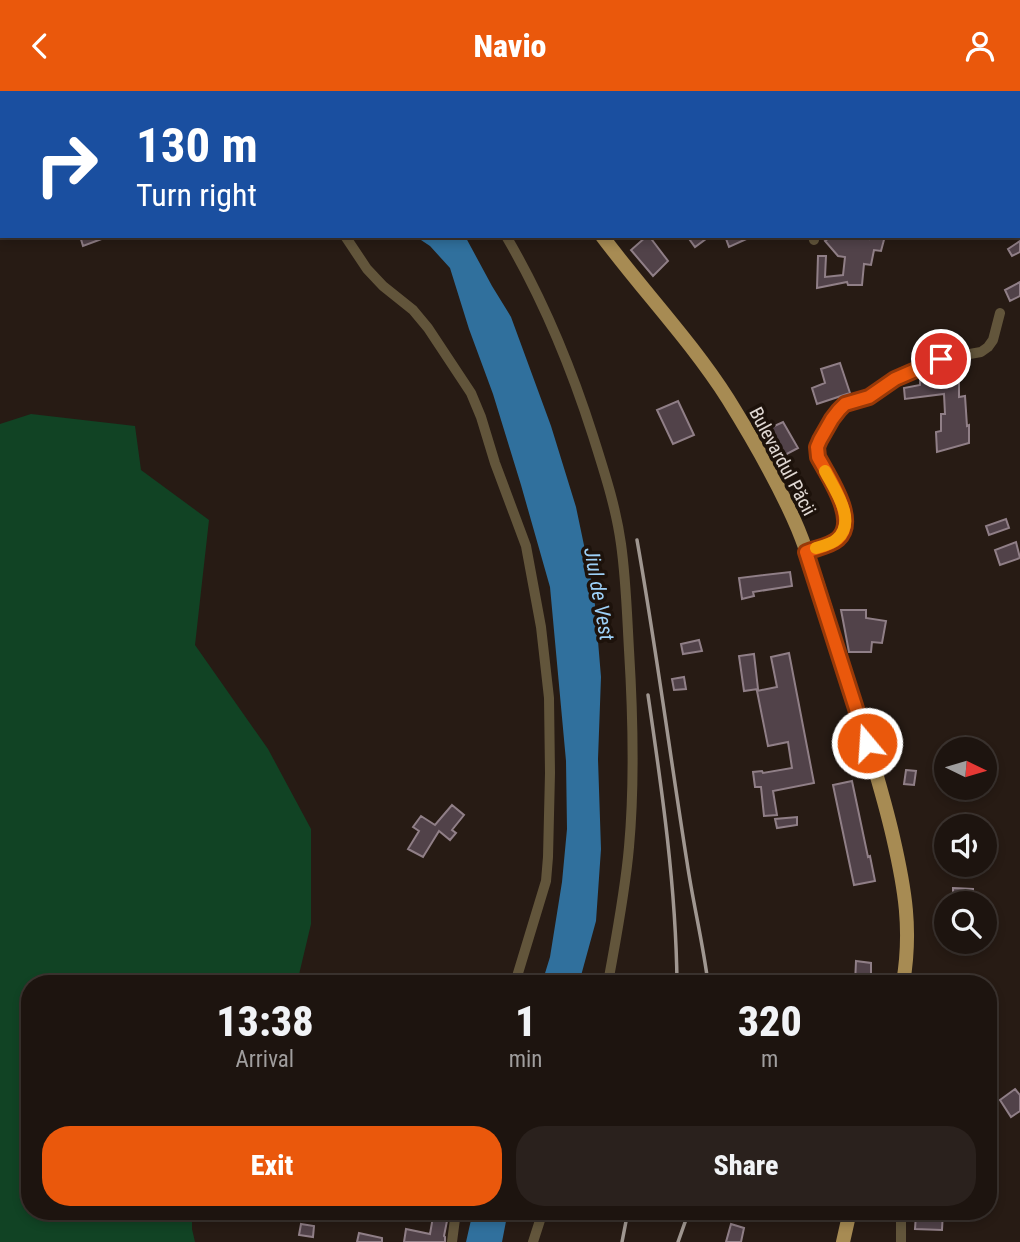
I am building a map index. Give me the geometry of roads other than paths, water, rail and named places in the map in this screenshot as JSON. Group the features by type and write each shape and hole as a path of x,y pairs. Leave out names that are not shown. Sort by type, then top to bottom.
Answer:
{"main road":[{"name":"Bulevardul Păcii","path":"604,238 714,378 777,485 794,521 887,812 906,900 908,934 903,975"},
{"path":"844,1242 848,1220"}],"street":[{"path":"346,238 367,269 413,310 428,328 471,393 526,546 549,698 550,773 546,881 517,975"},
{"path":"507,238 566,360 602,465 621,543 633,707 632,789 627,860 609,975"},
{"path":"806,552 838,539 846,520 843,507 818,457 817,447 839,410 845,404 869,397 914,370 941,359 981,352 993,340 1000,313"},
{"path":"452,1242 455,1220"},
{"path":"533,1242 540,1220"},
{"path":"901,1220 901,1242"}],"water":[{"path":"418,238 466,238 511,317 551,426 576,507 594,593 601,677 598,759 601,849 596,921 581,975 544,975 550,957 562,882 567,829 566,761 550,587 493,394 450,268 430,246"},
{"path":"471,1220 506,1220 502,1242 466,1242"}],"railway":[{"path":"637,540 707,975"},
{"path":"648,695 671,875 677,975"},
{"path":"622,1242 626,1220"},
{"path":"678,1242 686,1220"}],"water label":[{"name":"Jiul de Vest","path":"599,594"}]}
